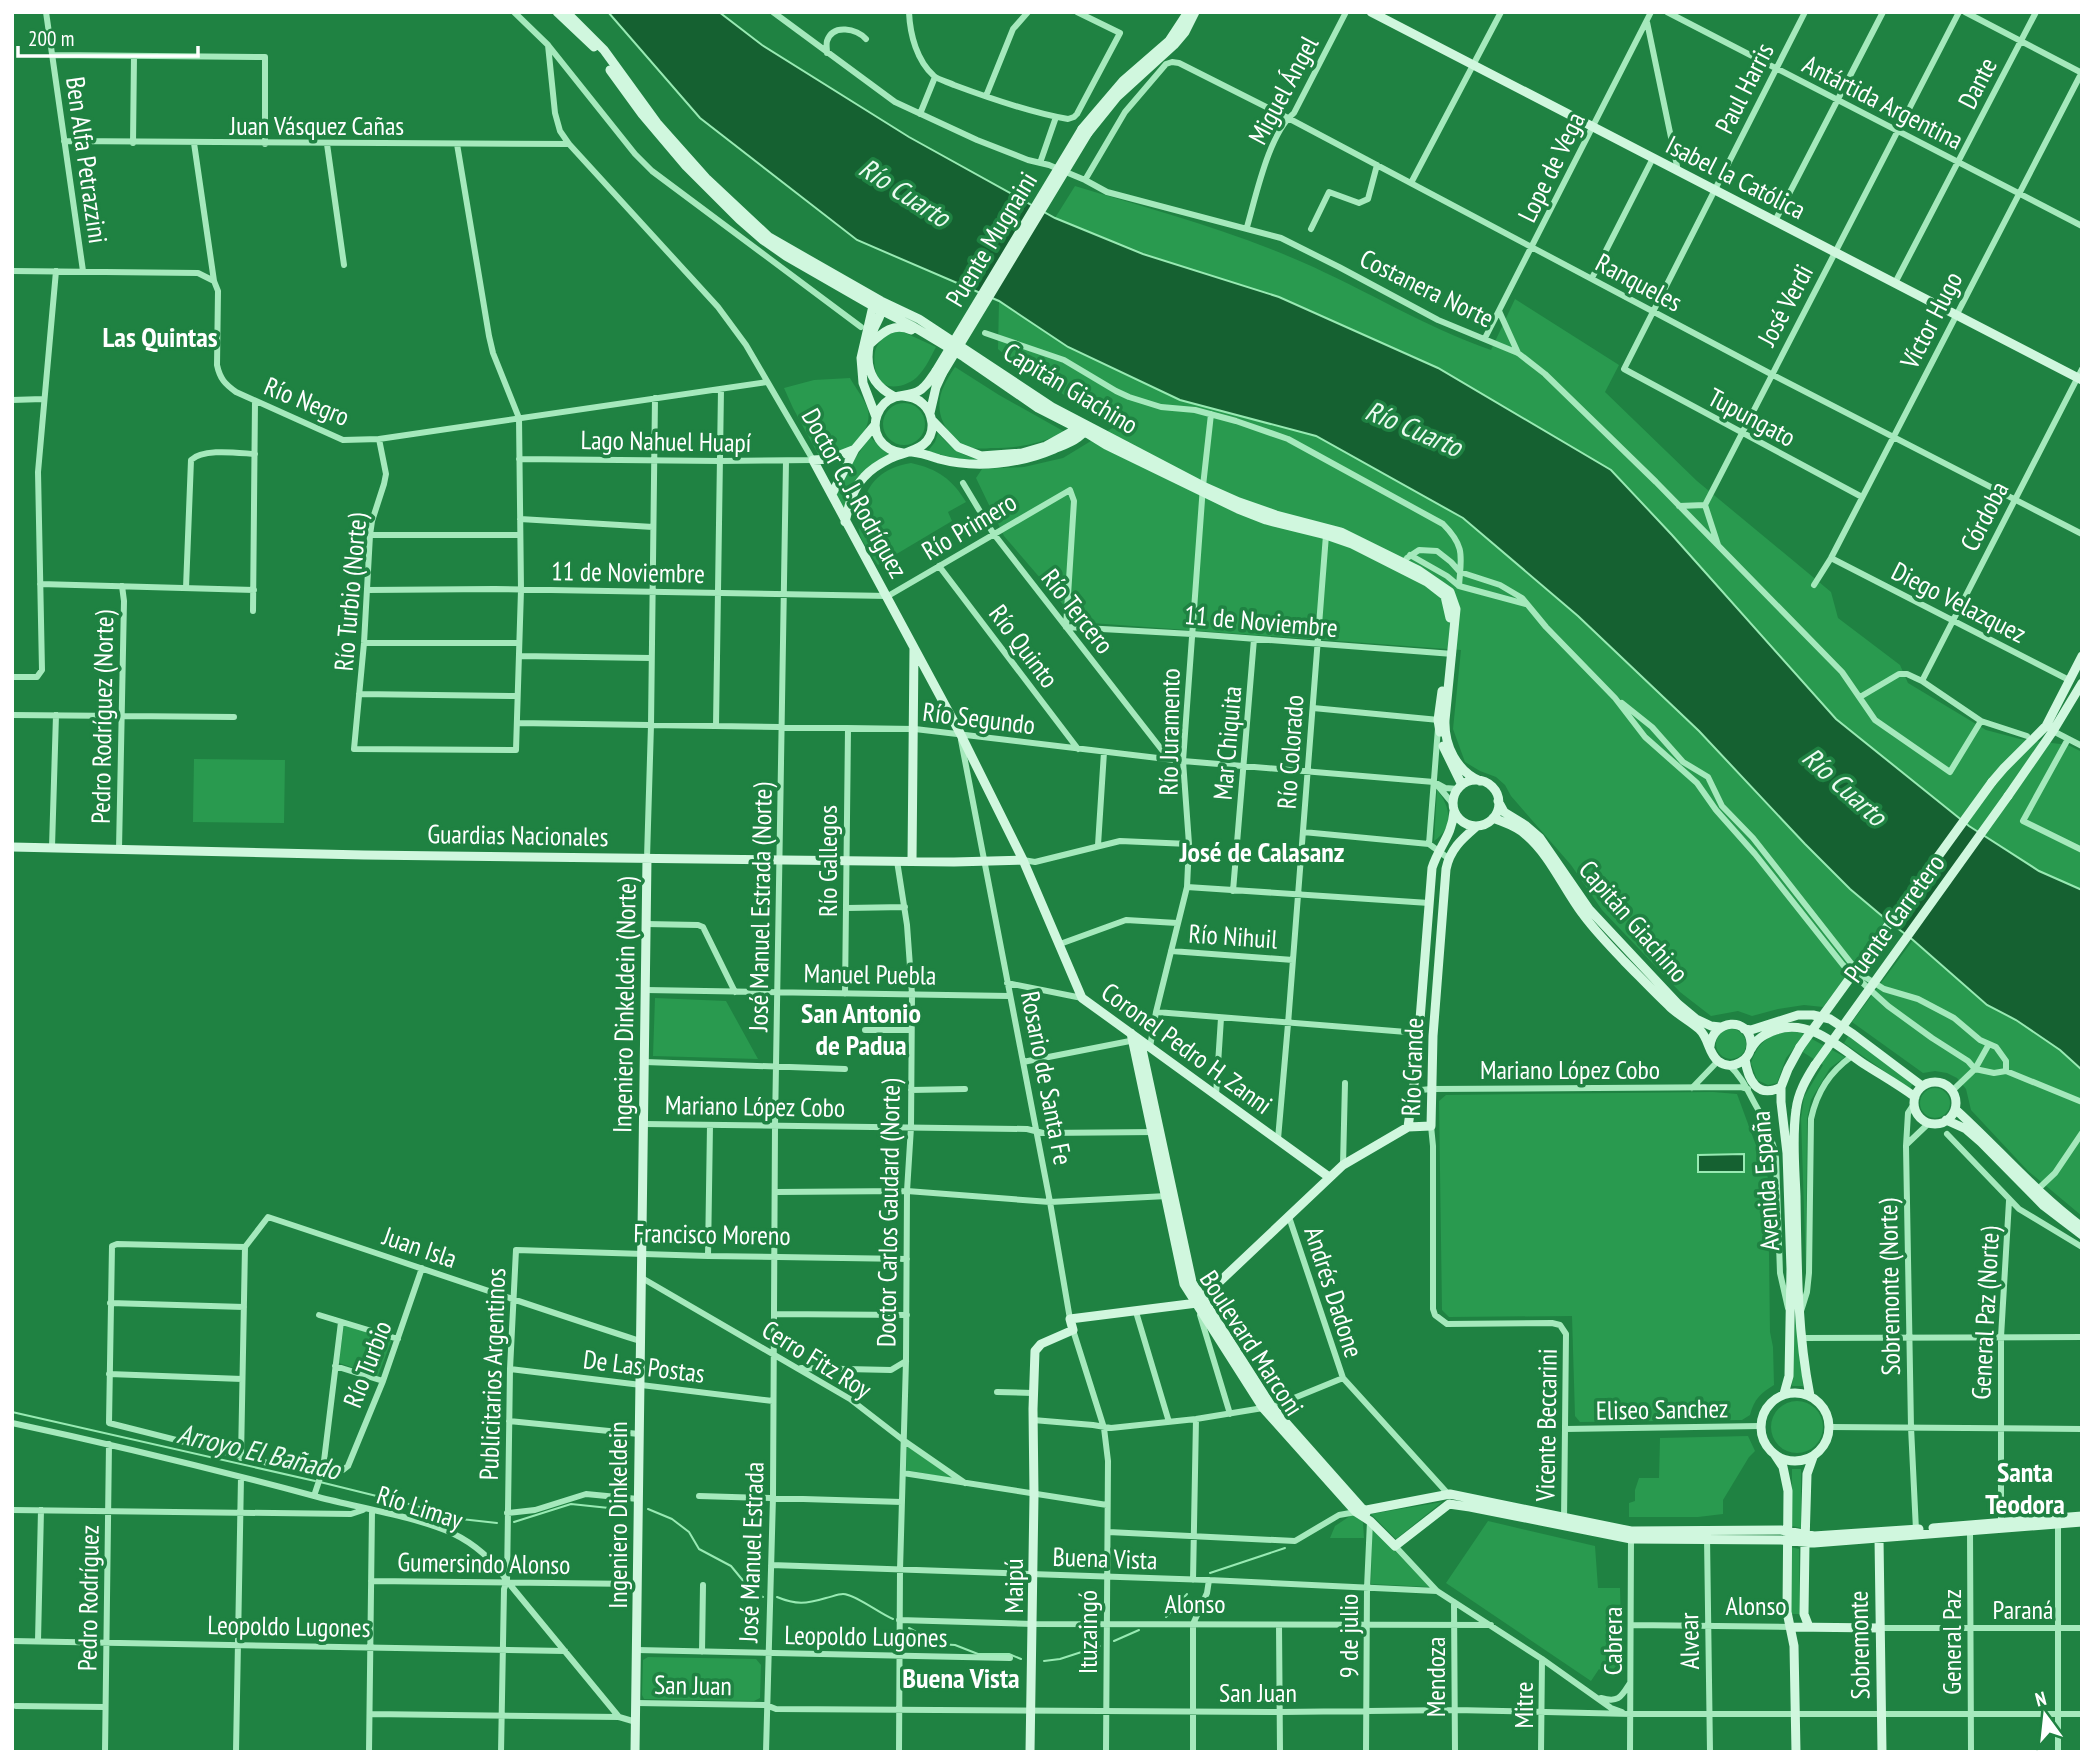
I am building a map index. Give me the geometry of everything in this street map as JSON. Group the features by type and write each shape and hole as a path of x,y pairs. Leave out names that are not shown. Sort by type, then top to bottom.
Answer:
{"main road":[{"path":"557,12 598,52 642,114 686,166 739,219 786,256 879,306"},
{"name":"Capitán Giachino","path":"566,12 604,50 657,123 706,178 769,237 935,340 1038,408 1083,428"},
{"path":"1085,131 1123,81 1169,41 1188,12"},
{"path":"1085,131 1117,97 1174,45 1185,32 1195,12"},
{"name":"Isabel la Católica","path":"1371,12 1956,315 2080,375"},
{"name":"Puente Mugnaini","path":"939,373 1085,131"},
{"path":"879,306 870,344 870,370 874,382 887,393 916,398 965,452 981,456 1022,453 1046,446 1083,428"},
{"path":"879,306 861,358 863,383 877,434 888,449 954,461 1008,463 1041,455 1076,439 1083,428"},
{"name":"Capitán Giachino","path":"879,306 919,319 1106,445 1266,520 1326,535 1405,562 1446,596 1450,612 1450,654"},
{"path":"870,344 888,329 904,327 935,340"},
{"path":"832,494 855,449 875,422 883,405 917,392 939,373"},
{"path":"845,522 852,495 865,475 878,465 926,443 932,428 931,417 939,373"},
{"path":"813,460 830,459 855,449"},
{"name":"Doctor C. J. Rodríguez","path":"813,460 960,733 1023,860 1082,998"},
{"name":"Capitán Giachino","path":"1203,490 1276,515 1341,532 1436,580 1450,592 1456,609 1450,654"},
{"path":"912,861 914,646"},
{"path":"1450,654 1441,720 1444,747 1460,787 1454,808 1463,822 1477,826"},
{"name":"Avenida España","path":"1784,1394 1789,1376 1789,1196 1781,1087 1788,1069 1800,1047 1992,782 2046,726 2082,656"},
{"name":"Puente Carretero","path":"1815,1065 2008,796 2081,685"},
{"path":"1441,720 1457,763 1468,775 1491,787 1499,801 1493,818 1477,826 1454,847 1448,858"},
{"path":"1460,787 1480,781"},
{"name":"Capitán Giachino","path":"1499,801 1504,812 1540,838 1589,909 1678,1004 1696,1019 1720,1027"},
{"name":"Río Grande","path":"1408,1127 1419,1033 1432,868 1451,830 1454,808"},
{"name":"Capitán Giachino","path":"1493,818 1518,828 1534,842 1590,923 1616,953 1669,1006 1699,1029 1710,1045"},
{"name":"Guardias Nacionales","path":"12,847 846,861 1023,860"},
{"name":"Ingeniero Dinkeldein (Norte)","path":"642,1278 647,858"},
{"name":"Río Grande","path":"1431,1126 1433,1036 1448,858"},
{"name":"Coronel Pedro H. Zanni","path":"1082,998 1329,1177"},
{"path":"1914,1100 1923,1086 1942,1083 1952,1091 1955,1109 1946,1120 1929,1123 1918,1115 1914,1100 1823,1036 1796,1026 1785,1027 1761,1037 1741,1063 1729,1065 1718,1061 1711,1051 1711,1038 1720,1027 1732,1024 1751,1030 1781,1018 1798,1014 1813,1015 1830,1019 1923,1086"},
{"path":"1744,1029 1750,1038 1748,1055 1750,1078 1754,1085 1760,1090 1768,1091 1781,1087"},
{"name":"Boulevard Marconi","path":"1134,1038 1184,1284 1199,1301 1267,1407 1395,1546"},
{"name":"Avenida España","path":"1810,1396 1802,1338 1797,1235 1796,1111 1803,1084 1815,1065"},
{"path":"1955,1109 2037,1190 2082,1227"},
{"path":"1946,1120 1966,1129 2044,1206 2082,1235"},
{"path":"1070,1319 1136,1312 1199,1301 1343,1165 1408,1127 1431,1126"},
{"name":"Ingeniero Dinkeldein","path":"635,1752 642,1278"},
{"name":"Rosario de Santa Fe","path":"1070,1319 1073,1330"},
{"name":"Maipú","path":"1030,1752 1035,1351 1041,1344 1073,1330"},
{"path":"1796,1752 1794,1646 1787,1612 1788,1490 1783,1467 1767,1447 1760,1426 1762,1416 1774,1399 1795,1392 1810,1396 1823,1407 1830,1427 1828,1439 1814,1457 1807,1474 1804,1614 1809,1627"},
{"path":"1775,1455 1794,1462 1814,1457"},
{"path":"1395,1546 1449,1499"},
{"path":"1360,1511 1449,1499 1469,1507 1631,1535 1787,1535 1805,1538 1879,1538 2082,1516"},
{"path":"1805,1538 1814,1535 1970,1531 2000,1525 2082,1522"},
{"name":"Sobremonte","path":"1879,1538 1882,1752"},
{"name":"Alonso","path":"1791,1626 1880,1628"}],"street":[{"name":"Ben Alfa Petrazzini","path":"47,12 83,271"},
{"path":"514,12 548,45 635,154 652,171 861,327"},
{"name":"Costanera Norte","path":"773,12 880,93 920,114 977,140 1085,180 1107,192 1281,238 1438,320 1518,353 1545,373 1842,672 1875,720 1950,772 1981,721"},
{"path":"909,12 914,42 935,77 986,96 1068,119 1077,114 1120,33 1077,12"},
{"path":"986,96 1013,29 1028,12"},
{"name":"Miguel Ángel","path":"1247,227 1267,160 1283,122 1294,113 1346,12"},
{"path":"1411,183 1501,12"},
{"name":"Lope de Vega","path":"1485,338 1651,12"},
{"name":"Antártida Argentina","path":"1667,12 2082,226"},
{"name":"Paul Harris","path":"1624,369 1805,12"},
{"path":"1775,221 1883,12"},
{"name":"José Verdi","path":"1705,505 1959,12"},
{"path":"1965,12 2082,73"},
{"name":"Dante","path":"1895,283 2036,12"},
{"path":"1646,22 1678,171"},
{"path":"827,53 827,41 838,31 851,29 866,39"},
{"name":"Doctor C. J. Rodríguez","path":"548,45 555,113 560,131 719,307 746,345 813,460"},
{"path":"53,55 265,57 265,144"},
{"path":"133,143 134,56"},
{"name":"Ranqueles","path":"1085,180 1125,112 1166,64 1179,63 2082,534"},
{"name":"Víctor Hugo","path":"1814,585 1831,558 2082,73"},
{"path":"920,114 935,77"},
{"path":"1040,163 1056,117"},
{"name":"Juan Vásquez Cañas","path":"64,141 194,144 569,144"},
{"path":"194,144 214,281"},
{"path":"327,144 344,265"},
{"path":"457,144 489,336 519,418 521,590 517,723"},
{"path":"1592,278 1653,158"},
{"path":"1311,229 1329,191 1359,203 1368,199 1377,165"},
{"path":"12,271 198,273 214,281"},
{"name":"Ben Alfa Petrazzini","path":"12,677 37,677 42,670 38,472 56,271"},
{"name":"Río Negro","path":"214,281 219,300 217,365 219,376 224,383 236,392 343,440 379,439 767,382"},
{"path":"1499,311 1518,353"},
{"path":"985,333 1074,365 1129,397 1161,407 1211,414 1288,439 1443,524 1460,546 1463,560 1459,586"},
{"name":"Tupungato","path":"1624,369 1862,497"},
{"name":"Córdoba","path":"1922,681 2080,375"},
{"path":"716,726 721,389"},
{"name":"Ingeniero Dinkeldein (Norte)","path":"647,858 655,398"},
{"path":"12,400 43,399"},
{"path":"253,611 255,401"},
{"name":"Río Juramento","path":"1150,1047 1187,887 1189,844 1183,761 1211,414"},
{"name":"Río Turbio (Norte)","path":"379,439 386,474 370,535 368,590 354,749 516,750 517,723"},
{"path":"186,588 191,460 195,455 204,453 254,454"},
{"name":"Lago Nahuel Huapí","path":"519,459 813,460"},
{"name":"José Manuel Estrada (Norte)","path":"775,1354 775,1126 786,461"},
{"name":"Río Tercero","path":"962,483 993,533 1169,759"},
{"name":"Río Primero","path":"888,596 1070,490 1074,500 1066,627"},
{"path":"1679,506 1705,505 1719,547"},
{"path":"520,519 653,527"},
{"path":"370,535 520,535"},
{"name":"Río Colorado","path":"1278,1139 1326,535"},
{"path":"1405,562 1419,550 1437,551 1460,572 1511,590 1528,604 1546,627 1615,698 1645,737 1697,783 1843,965 1898,1013 1969,1060 1975,1069 1994,1073 2006,1071 2082,1101"},
{"name":"Diego Velazquez","path":"1831,558 2069,680"},
{"path":"1405,562 1447,576 1459,586 1528,604"},
{"name":"Río Quinto","path":"939,566 1078,749"},
{"path":"40,584 254,590"},
{"name":"Pedro Rodríguez (Norte)","path":"119,849 124,601 122,586"},
{"name":"11 de Noviembre","path":"368,590 652,591 888,596"},
{"name":"11 de Noviembre","path":"1066,627 1450,654"},
{"name":"Mar Chiquita","path":"1233,891 1254,639"},
{"path":"364,643 519,643"},
{"path":"519,656 651,659"},
{"path":"1860,697 1899,674 1907,674 1922,681 1981,721 2027,736"},
{"path":"359,694 517,696"},
{"path":"1615,698 1652,727 1683,762 1708,777 1723,806 1753,838 1851,963 1884,989 1918,999 1954,1018 1980,1040 1996,1047 2006,1061 2006,1071"},
{"path":"1313,708 1441,720 1429,844"},
{"path":"12,715 234,717"},
{"path":"52,847 56,715"},
{"name":"Río Segundo","path":"517,723 915,729 1183,761 1434,782 1445,788 1460,787"},
{"name":"Río Gallegos","path":"845,994 848,729"},
{"path":"2053,731 2082,746"},
{"name":"Rosario de Santa Fe","path":"960,733 1070,1319"},
{"path":"2068,739 2023,821 2082,850"},
{"path":"1098,845 1104,752"},
{"path":"1434,782 1454,808"},
{"path":"1303,832 1429,844 1448,858"},
{"path":"1023,860 1035,862 1120,841 1189,844"},
{"name":"Doctor Carlos Gaudard (Norte)","path":"897,861 905,907 912,994 900,1570 899,1752"},
{"path":"1187,887 1429,903"},
{"path":"847,908 905,907"},
{"path":"1805,918 1812,912"},
{"name":"Río Nihuil","path":"1060,944 1126,920 1177,923"},
{"path":"646,925 703,927 735,992"},
{"name":"Río Nihuil","path":"1171,951 1293,960"},
{"name":"Coronel Pedro H. Zanni","path":"1007,983 1082,998"},
{"name":"Manuel Puebla","path":"646,990 1009,996"},
{"path":"1898,1013 1902,996"},
{"path":"1156,1012 1419,1033"},
{"path":"1216,1095 1221,1018"},
{"path":"866,1030 911,1030"},
{"path":"1023,1062 1134,1038"},
{"path":"1952,1091 1975,1069 1989,1044"},
{"name":"Avenida España","path":"1801,1313 1809,1273 1811,1119 1827,1080 1835,1069 1852,1056"},
{"path":"1692,1088 1718,1061"},
{"path":"645,1062 845,1069"},
{"name":"Avenida España","path":"1729,1065 1743,1079 1774,1142 1780,1273 1790,1317"},
{"path":"1731,1088 1738,1079 1737,1072"},
{"path":"1343,1165 1345,1083"},
{"name":"Mariano López Cobo","path":"1412,1097 1421,1090 1431,1088 1748,1089"},
{"path":"911,1090 965,1089"},
{"name":"Sobremonte (Norte)","path":"1911,1427 1906,1146 1909,1113 1914,1100"},
{"path":"1906,1146 1929,1123"},
{"name":"Mariano López Cobo","path":"644,1124 1027,1129 1042,1133 1155,1132"},
{"path":"708,1256 710,1125"},
{"name":"Río Grande","path":"1431,1126 1435,1315 1447,1324 1560,1325"},
{"path":"2037,1190 2055,1173 2082,1133"},
{"path":"1947,1134 2019,1209 2082,1247"},
{"path":"775,1192 907,1191 1050,1202 1168,1196"},
{"name":"General Paz (Norte)","path":"2000,1427 2001,1337 2010,1201"},
{"name":"Juan Isla","path":"245,1247 268,1217 640,1340"},
{"name":"Andrés Dadone","path":"1289,1217 1343,1378 1449,1499"},
{"path":"241,1458 245,1247 112,1246 109,1423 241,1458 323,1469"},
{"name":"Francisco Moreno","path":"516,1250 907,1259"},
{"name":"Publicitarios Argentinos","path":"501,1752 510,1369 516,1250"},
{"name":"Río Turbio","path":"323,1469 342,1470 348,1466 383,1381 422,1268"},
{"name":"Cerro Fitz Roy","path":"642,1278 850,1399 965,1483"},
{"path":"1199,1301 1230,1414"},
{"path":"110,1303 244,1307"},
{"path":"1136,1312 1169,1422"},
{"path":"774,1314 907,1315"},
{"path":"319,1315 398,1339"},
{"path":"315,1492 323,1469 341,1322"},
{"name":"Vicente Beccarini","path":"1560,1325 1566,1334 1564,1522"},
{"name":"Rosario de Santa Fe","path":"1073,1330 1104,1428"},
{"path":"1802,1338 2082,1337"},
{"name":"José Manuel Estrada","path":"766,1752 775,1354"},
{"path":"799,1368 891,1370 906,1361"},
{"path":"335,1366 383,1381"},
{"name":"De Las Postas","path":"510,1369 773,1401"},
{"path":"109,1374 243,1380"},
{"path":"1033,1420 1104,1428 1196,1419 1267,1407 1343,1378"},
{"path":"996,1392 1033,1393"},
{"path":"1193,1580 1196,1419"},
{"path":"509,1421 639,1434"},
{"name":"Río Limay","path":"12,1423 315,1492 452,1533 495,1563 619,1717"},
{"name":"Eliseo Sanchez","path":"1565,1429 1760,1426"},
{"path":"1830,1427 2082,1429"},
{"path":"1911,1427 1916,1532"},
{"path":"2000,1427 2000,1525"},
{"name":"Ituzaingó","path":"1104,1428 1108,1461 1106,1752"},
{"name":"Pedro Rodríguez","path":"105,1752 109,1444"},
{"path":"903,1473 1107,1505"},
{"path":"236,1752 241,1476"},
{"path":"507,1513 535,1510 586,1494 639,1499"},
{"path":"699,1496 902,1502"},
{"path":"12,1510 351,1514 368,1510 372,1581 369,1752"},
{"path":"38,1641 41,1510"},
{"path":"1108,1532 1295,1541 1339,1516 1360,1511"},
{"name":"9 de julio","path":"1366,1752 1370,1521"},
{"path":"2058,1524 2059,1752"},
{"name":"General Paz","path":"1970,1531 1971,1752"},
{"name":"Alvear","path":"1707,1534 1710,1752"},
{"name":"Cabrera","path":"1630,1752 1631,1535"},
{"name":"Boulevard Marconi","path":"1395,1546 1437,1591 1542,1659 1611,1708 1631,1714"},
{"name":"Buena Vista","path":"771,1565 1437,1591"},
{"path":"1193,1752 1193,1624 1207,1592 1209,1580"},
{"name":"Gumersindo Alonso","path":"372,1581 638,1584"},
{"path":"702,1652 703,1585"},
{"name":"Mendoza","path":"1454,1602 1455,1752"},
{"name":"Alonso","path":"900,1620 1033,1624 1491,1626"},
{"path":"1279,1625 1280,1752"},
{"name":"Alonso","path":"1632,1625 1791,1626"},
{"name":"Paraná","path":"1880,1628 2082,1628"},
{"name":"Leopoldo Lugones","path":"12,1641 565,1651"},
{"name":"Leopoldo Lugones","path":"637,1650 1010,1658"},
{"name":"Mitre","path":"1541,1752 1542,1659"},
{"path":"1597,1697 1611,1701 1617,1699 1631,1681"},
{"name":"San Juan","path":"636,1703 766,1705 776,1709 900,1710 2082,1714"},
{"path":"16,1706 105,1707"},
{"name":"San Juan","path":"370,1714 619,1717 636,1722"}],"shaded area":[{"path":"1075,186 1274,250 1491,350 1515,299 1619,365 1605,392 1697,481 1831,592 1838,618 1900,665 1908,683 1986,730 2020,739 2068,745 2082,752 2082,890 2039,871 1969,826 1836,719 1611,470 1438,368 1055,218"},
{"path":"999,301 1068,347 1180,400 1316,436 1463,518 1578,616 1699,731 1850,889 1888,921 1823,1007 1804,1005 1752,1016 1738,1011 1711,1016 1680,992 1602,910 1571,865 1511,796 1505,785 1496,777 1465,762 1453,729 1461,650 1078,622 1004,536 976,478 982,469 1024,467 1063,458 1114,427 1013,362 998,349"},
{"path":"894,331 901,331 936,347 915,379 901,386 882,383 875,365 877,346"},
{"path":"955,367 1065,432 1020,446 981,449 961,444 947,429 939,407 944,387"},
{"path":"850,378 867,407 867,425 852,446 820,458 784,388 814,380"},
{"path":"904,403 919,409 925,424 919,439 904,445 889,439 883,424 889,409"},
{"path":"938,433 957,451 974,458 1019,458 984,460 963,459 928,451"},
{"path":"870,437 889,455 860,477 850,491 844,510 836,495 850,466"},
{"path":"911,463 929,468 943,476 966,502 948,512 952,521 878,565 860,535 863,503 871,486 883,473"},
{"path":"194,759 285,760 284,823 193,822"},
{"path":"1437,790 1445,803 1448,817 1445,830 1434,841"},
{"path":"1913,940 1987,1005 2016,1020 2060,1050 2082,1070 2082,1216 2028,1171 1971,1110 1966,1089 1957,1078 1935,1071 1923,1073 1852,1022"},
{"path":"655,998 726,1001 758,1059 653,1056"},
{"path":"1731,1029 1742,1033 1746,1044 1742,1055 1731,1059 1720,1055 1716,1044 1720,1033"},
{"path":"1784,1032 1799,1032 1845,1057 1830,1068 1811,1100 1807,1119 1806,1270 1801,1118 1804,1097 1823,1065 1795,1047 1786,1058 1777,1083 1768,1085 1757,1080 1751,1063 1756,1051 1767,1039"},
{"path":"1849,1035 1913,1083 1910,1089 1844,1043"},
{"path":"1935,1088 1946,1092 1950,1103 1946,1114 1935,1118 1924,1114 1920,1103 1924,1092"},
{"path":"1737,1094 1768,1178 1770,1332 1774,1385 1759,1397 1750,1415 1742,1420 1580,1422 1575,1416 1572,1316 1449,1317 1442,1310 1439,1101 1446,1095"},
{"path":"1796,1301 1803,1386 1792,1386"},
{"path":"344,1325 392,1339 378,1376 339,1363"},
{"path":"1797,1401 1807,1403 1815,1409 1821,1417 1821,1437 1815,1445 1807,1451 1797,1453 1787,1451 1779,1445 1773,1437 1771,1427 1773,1417 1779,1409 1787,1403"},
{"path":"1748,1436 1755,1451 1723,1500 1723,1514 1698,1517 1629,1517 1629,1503 1635,1501 1639,1478 1659,1478 1660,1438"},
{"path":"907,1446 955,1479 906,1470"},
{"path":"1792,1469 1801,1469 1801,1528 1792,1526"},
{"path":"1442,1502 1396,1539 1371,1514"},
{"path":"1356,1512 1363,1523 1364,1538 1330,1538 1335,1526"},
{"path":"1488,1521 1595,1546 1598,1588 1620,1588 1622,1657 1609,1676 1599,1669 1591,1681 1446,1583"},
{"path":"1372,1527 1430,1587 1371,1584"},
{"path":"1791,1547 1799,1549 1800,1614 1791,1614"},
{"path":"648,1657 756,1659 761,1665 760,1698 754,1701 644,1699 643,1660"}],"water":[{"name":"Río Cuarto","path":"608,12 719,12 762,45 909,137 1055,218 1143,254 1279,297 1438,368 1611,470 1836,719 1969,826 2039,871 2082,890 2082,1070 2060,1050 2016,1020 1987,1005 1850,889 1699,731 1578,616 1463,518 1316,436 1180,400 1068,347 999,301 857,240 700,118"},
{"path":"1744,1154 1744,1172 1698,1172 1698,1155"}],"waterway":[{"name":"Arroyo El Bañado","path":"12,1412 315,1481"},
{"name":"Arroyo El Bañado","path":"320,1482 461,1519 497,1523"},
{"name":"Arroyo El Bañado","path":"514,1522 571,1504 628,1510"},
{"name":"Arroyo El Bañado","path":"648,1509 672,1519 689,1532 699,1549 731,1566 754,1594 763,1597"},
{"name":"Arroyo El Bañado","path":"1210,1573 1285,1548"},
{"name":"Arroyo El Bañado","path":"777,1597 801,1603 841,1594 848,1595 893,1619"},
{"name":"Arroyo El Bañado","path":"1166,1617 1187,1594"},
{"name":"Arroyo El Bañado","path":"909,1628 938,1644 955,1645 978,1654 1009,1654 1021,1659"},
{"name":"Arroyo El Bañado","path":"1114,1641 1139,1630"},
{"name":"Arroyo El Bañado","path":"1044,1661 1060,1659 1100,1646"}],"district":[{"name":"Las Quintas","path":"160,336"},
{"name":"José de Calasanz","path":"1262,851"},
{"name":"San Antonio de Padua","path":"861,1028"},
{"name":"Santa Teodora","path":"2025,1487"},
{"name":"Buena Vista","path":"961,1677"}]}
